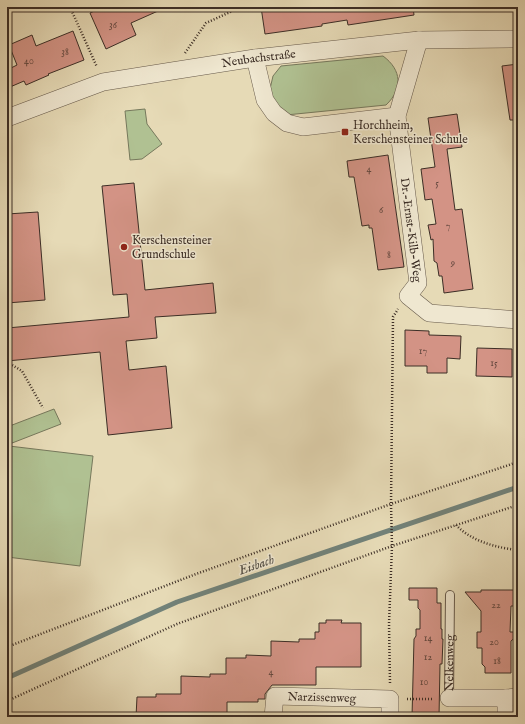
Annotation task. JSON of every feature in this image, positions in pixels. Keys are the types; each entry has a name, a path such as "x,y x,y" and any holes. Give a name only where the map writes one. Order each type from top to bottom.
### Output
{"street":[{"name":"Neubachstraße","path":"7,118 103,82 255,58 419,40 518,39"},
{"name":"Dr.-Ernst-Kilb-Weg","path":"419,40 397,116 418,284 408,296 429,313 518,320"},
{"path":"255,58 265,100 274,113 287,123 303,127 397,116"},
{"name":"Narzissenweg","path":"273,717 275,696 390,699"},
{"name":"Nelkenweg","path":"449,698 512,697 506,717"},
{"path":"390,699 390,717"}],"lane":[{"name":"Nelkenweg","path":"449,698 450,594"}],"path":[{"path":"70,7 103,82"},
{"path":"172,71 206,23 241,7"},
{"path":"408,296 393,317 392,546 389,624 390,699 449,698"},
{"path":"7,362 22,372 43,408"},
{"path":"7,647 196,574 391,504 518,462"},
{"path":"7,701 177,624 392,546 518,505"},
{"path":"456,525 464,534 483,542 518,550"}],"green space":[{"path":"383,56 394,67 398,80 398,86 395,93 386,105 286,115 274,104 270,89 273,76 281,66"},
{"path":"145,109 147,124 162,144 142,159 130,160 125,111"},
{"path":"54,409 61,424 7,445 7,427"},
{"path":"9,446 93,456 80,566 7,557 7,462"}],"building":[{"path":"103,7 167,7 131,23 136,35 106,49 90,13"},
{"path":"261,7 413,7 414,15 348,25 347,20 322,24 322,26 265,34"},
{"path":"73,31 84,60 48,74 49,75 26,85 24,81 10,87 7,79 7,70 17,65 9,45 32,35 36,46"},
{"path":"518,64 518,120 510,120 502,66"},
{"path":"457,114 462,147 447,149 455,210 462,209 473,289 444,293 442,276 439,276 437,263 434,261 433,239 431,240 428,225 436,224 432,199 425,200 421,169 435,167 428,118"},
{"path":"388,155 404,267 378,270 372,228 369,228 369,225 362,226 354,177 349,177 347,161"},
{"path":"134,183 145,290 213,283 216,313 155,317 157,338 126,341 129,370 166,366 172,428 108,435 100,352 7,361 7,328 129,317 127,294 113,295 102,186"},
{"path":"38,212 45,300 7,303 7,214"},
{"path":"405,330 429,331 429,335 461,336 460,359 447,358 447,373 427,373 427,366 405,366"},
{"path":"477,348 512,349 512,377 476,376"},
{"path":"409,588 437,588 437,603 441,603 441,629 443,639 442,664 440,664 439,717 412,717 414,639 416,636 416,629 420,629 420,610 418,608 418,600 409,600"},
{"path":"481,590 516,590 516,606 511,606 510,632 518,632 518,635 511,641 511,673 485,673 485,667 482,664 482,648 477,648 477,632 481,632 481,611 465,592 481,592"},
{"path":"326,620 342,620 341,623 361,623 361,667 316,667 316,685 272,685 265,694 265,699 258,699 258,702 227,702 227,717 136,717 137,697 156,697 156,694 181,694 181,676 210,677 210,674 226,674 226,658 246,658 246,655 271,656 271,641 299,642 299,639 315,639 315,632 319,632 319,623 326,623"}],"waterway":[{"name":"Eisbach","path":"7,678 177,602 518,487"}],"place":[{"name":"Horchheim, Kerschensteiner Schule","path":"345,132"},
{"name":"Kerschensteiner Grundschule","path":"124,247"}]}
